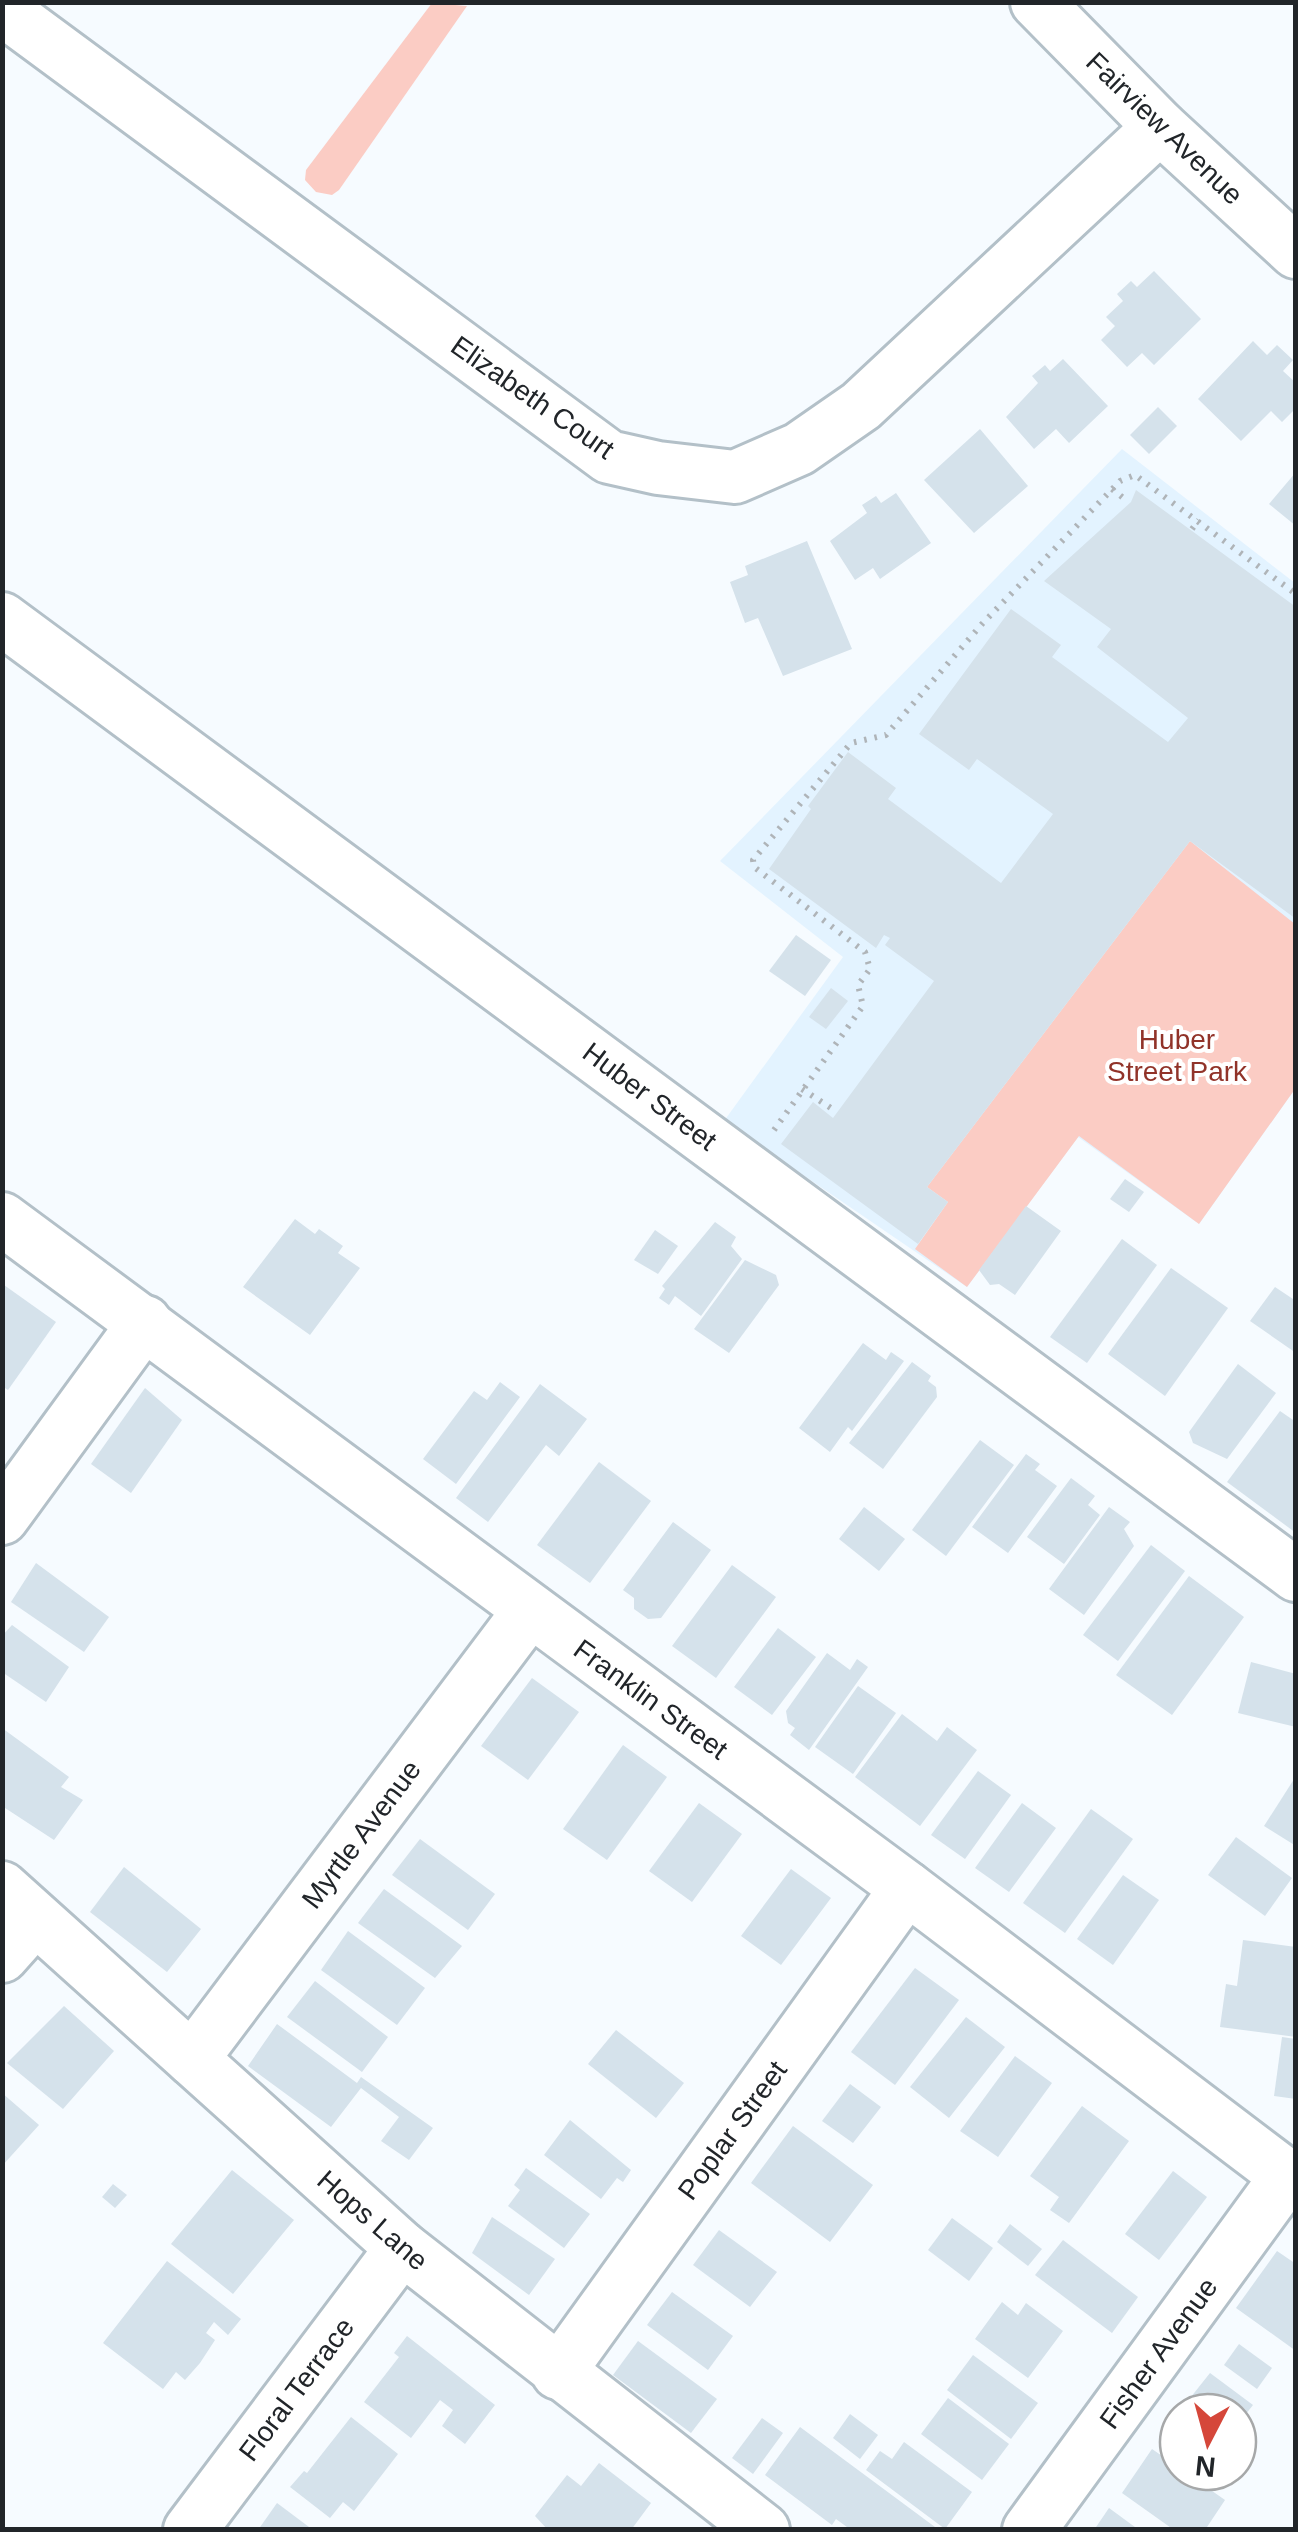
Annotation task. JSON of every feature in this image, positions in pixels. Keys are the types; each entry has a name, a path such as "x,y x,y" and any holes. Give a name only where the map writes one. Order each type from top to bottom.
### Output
{"street":[{"name":"Fairview Avenue","path":"1037,2 1160,127 1296,252"},
{"name":"Elizabeth Court","path":"2,9 609,457 658,468 736,477 799,449 860,406 1160,127"},
{"name":"Huber Street","path":"2,619 1296,1575"},
{"name":"Franklin Street","path":"2,1219 906,1888 1291,2179"},
{"path":"2,1518 144,1322"},
{"name":"Myrtle Avenue","path":"192,2059 530,1610"},
{"name":"Poplar Street","path":"558,2373 906,1888"},
{"name":"Hops Lane","path":"13,1921 192,2059 402,2248 763,2530"},
{"name":"Fisher Avenue","path":"1028,2530 1291,2179"},
{"name":"Floral Terrace","path":"190,2530 402,2248"}],"path":[{"path":"767,1140 863,1006 858,985 870,969 865,952 754,867 754,860 851,743 886,736 982,624 1112,489 1135,475 1296,594"},
{"path":"1112,489 1126,500"},
{"path":"1192,529 1199,520"},
{"path":"865,952 871,944"},
{"path":"802,1089 837,1112"}],"shaded area":[{"path":"1122,449 1295,583 1295,1089 1199,1224 1078,1137 967,1287 724,1121 843,957 720,861"}],"green space":[{"path":"432,3 467,6 339,190 332,195 316,192 305,180 306,170"},
{"name":"Huber Street Park","path":"1190,841 1295,924 1295,1089 1199,1224 1079,1136 967,1287 915,1249 948,1202 927,1187"}],"building":[{"path":"1154,271 1201,319 1154,365 1142,353 1127,367 1101,340 1115,326 1106,317 1123,301 1117,294 1131,281 1137,287"},
{"path":"1253,341 1267,355 1277,345 1293,360 1283,371 1296,383 1296,408 1282,422 1271,411 1241,441 1198,399"},
{"path":"1063,359 1108,406 1069,443 1056,429 1034,449 1006,417 1038,383 1032,376 1045,365 1050,371"},
{"path":"1158,407 1177,426 1149,454 1130,435"},
{"path":"980,429 1028,486 974,533 924,480"},
{"path":"1296,472 1296,526 1269,504"},
{"path":"1136,490 1296,607 1296,919 1190,841 927,1187 948,1202 918,1244 781,1144 813,1102 833,1118 934,981 885,945 890,938 884,935 876,948 769,869 848,752 896,788 888,799 1001,883 1053,814 977,759 969,770 919,734 1011,609 1061,645 1052,657 1168,742 1188,718 1097,647 1111,629 1044,581 1131,502"},
{"path":"896,493 931,543 880,579 873,568 855,580 830,541 867,513 862,505 876,496 881,503"},
{"path":"807,541 852,649 783,676 758,618 745,623 730,582 748,575 745,566"},
{"path":"796,935 831,960 805,996 769,971"},
{"path":"831,988 848,1001 826,1029 809,1017"},
{"path":"1125,1179 1144,1192 1129,1212 1110,1199"},
{"path":"1026,1206 1061,1231 1015,1295 999,1284 990,1285 979,1270"},
{"path":"295,1219 315,1234 319,1229 343,1246 338,1253 360,1268 310,1335 243,1287"},
{"path":"715,1222 736,1237 731,1246 742,1259 701,1316 675,1296 669,1305 659,1298 665,1289 662,1286"},
{"path":"655,1230 678,1246 658,1274 634,1260"},
{"path":"1122,1239 1157,1265 1087,1363 1050,1337"},
{"path":"745,1260 776,1275 779,1285 729,1353 694,1329"},
{"path":"1171,1268 1228,1308 1165,1396 1108,1354"},
{"path":"4,1285 56,1322 8,1390 2,1386"},
{"path":"1275,1287 1296,1301 1296,1353 1250,1321"},
{"path":"863,1343 886,1360 891,1352 904,1361 852,1431 848,1427 830,1452 799,1428"},
{"path":"912,1362 931,1376 928,1381 936,1387 937,1397 883,1469 849,1443"},
{"path":"1238,1364 1276,1393 1227,1459 1193,1443 1189,1432"},
{"path":"500,1382 520,1397 456,1484 423,1459 474,1391 487,1400"},
{"path":"540,1384 587,1419 559,1456 546,1445 488,1522 456,1498"},
{"path":"145,1388 182,1420 131,1493 91,1464"},
{"path":"1280,1411 1296,1422 1296,1533 1227,1482"},
{"path":"980,1440 1014,1465 946,1556 912,1530"},
{"path":"1026,1454 1040,1464 1035,1470 1057,1486 1008,1553 972,1527"},
{"path":"599,1462 651,1501 590,1583 537,1545"},
{"path":"1071,1478 1095,1496 1088,1505 1100,1515 1064,1564 1027,1537"},
{"path":"864,1507 905,1539 879,1571 839,1539"},
{"path":"1109,1507 1130,1522 1124,1529 1134,1546 1084,1615 1049,1589"},
{"path":"673,1522 711,1550 661,1618 648,1619 634,1609 634,1598 623,1590"},
{"path":"1151,1545 1185,1571 1118,1661 1083,1635"},
{"path":"36,1563 109,1617 84,1652 11,1602"},
{"path":"732,1565 776,1597 716,1678 672,1646"},
{"path":"1189,1576 1244,1617 1172,1715 1116,1675"},
{"path":"12,1625 69,1667 46,1702 2,1672 2,1636"},
{"path":"778,1628 816,1657 772,1715 734,1687"},
{"path":"827,1653 850,1670 857,1659 868,1667 809,1750 790,1735 795,1728 788,1723 786,1711"},
{"path":"1251,1662 1296,1674 1296,1727 1238,1713"},
{"path":"532,1678 579,1712 528,1780 481,1746"},
{"path":"858,1686 896,1713 853,1774 815,1747"},
{"path":"902,1714 937,1741 947,1727 977,1750 920,1826 855,1777"},
{"path":"2,1728 69,1777 61,1787 83,1800 54,1840 2,1806"},
{"path":"623,1745 667,1777 607,1860 563,1829"},
{"path":"978,1771 1011,1795 965,1859 931,1835"},
{"path":"1296,1776 1296,1846 1264,1826"},
{"path":"699,1803 742,1834 692,1902 649,1871"},
{"path":"1022,1803 1056,1828 1009,1892 975,1868"},
{"path":"1091,1809 1133,1839 1065,1933 1023,1903"},
{"path":"1236,1837 1292,1878 1265,1916 1208,1875"},
{"path":"420,1839 495,1894 468,1930 392,1875"},
{"path":"124,1867 201,1929 167,1972 90,1912"},
{"path":"791,1869 831,1898 781,1965 741,1936"},
{"path":"1123,1875 1159,1900 1113,1965 1077,1939"},
{"path":"384,1889 462,1946 435,1978 358,1923"},
{"path":"348,1931 425,1988 397,2025 321,1970"},
{"path":"1243,1940 1296,1947 1296,2037 1220,2027 1226,1984 1237,1986"},
{"path":"915,1968 959,2000 895,2085 851,2052"},
{"path":"315,1981 388,2037 362,2072 287,2017"},
{"path":"64,2006 114,2051 63,2109 7,2063"},
{"path":"966,2017 1005,2047 949,2118 910,2087"},
{"path":"277,2024 357,2083 361,2077 433,2128 409,2160 381,2141 399,2117 361,2088 331,2127 248,2066"},
{"path":"616,2030 684,2083 656,2118 588,2064"},
{"path":"1282,2037 1296,2039 1296,2099 1274,2096"},
{"path":"1015,2056 1052,2083 998,2157 960,2131"},
{"path":"850,2084 881,2107 853,2143 822,2121"},
{"path":"2,2093 39,2125 2,2166"},
{"path":"1082,2106 1129,2141 1069,2223 1050,2210 1059,2197 1030,2176"},
{"path":"570,2120 631,2170 623,2182 617,2178 601,2199 544,2155"},
{"path":"793,2126 873,2185 830,2242 751,2183"},
{"path":"526,2168 590,2214 564,2248 508,2206 520,2190 514,2185"},
{"path":"232,2170 294,2220 233,2294 171,2244"},
{"path":"1173,2171 1207,2197 1159,2260 1125,2234"},
{"path":"113,2184 127,2195 115,2208 102,2197"},
{"path":"492,2217 555,2259 529,2295 472,2253"},
{"path":"952,2218 993,2248 969,2281 928,2250"},
{"path":"1010,2224 1042,2249 1028,2266 997,2242"},
{"path":"719,2230 777,2272 750,2307 693,2265"},
{"path":"1063,2240 1138,2297 1112,2333 1035,2275"},
{"path":"1277,2251 1296,2264 1296,2351 1236,2308"},
{"path":"167,2261 241,2319 228,2335 214,2322 206,2333 215,2340 200,2363 185,2380 176,2372 163,2389 103,2343"},
{"path":"672,2292 733,2336 708,2370 647,2325"},
{"path":"1002,2302 1018,2315 1026,2303 1063,2331 1028,2378 975,2339"},
{"path":"407,2336 495,2405 465,2444 442,2426 453,2410 440,2400 411,2438 364,2402 399,2357 394,2353"},
{"path":"638,2341 717,2399 691,2433 613,2375"},
{"path":"1239,2344 1272,2368 1257,2389 1224,2365"},
{"path":"973,2355 1038,2403 1011,2439 947,2390"},
{"path":"1210,2373 1236,2392 1195,2392"},
{"path":"948,2398 1009,2444 982,2480 921,2434"},
{"path":"850,2414 878,2435 860,2459 833,2438"},
{"path":"351,2417 398,2454 354,2511 343,2502 330,2518 290,2487 304,2471 307,2473"},
{"path":"762,2418 783,2433 753,2474 732,2458"},
{"path":"800,2427 935,2527 851,2530 836,2519 832,2525 765,2475"},
{"path":"904,2442 972,2492 945,2529 866,2470 880,2451 892,2459"},
{"path":"1152,2449 1158,2453 1158,2492 1214,2492 1225,2500 1205,2530 1174,2530 1122,2493"},
{"path":"599,2463 651,2503 631,2530 548,2530 535,2516 567,2475 581,2486"},
{"path":"277,2503 313,2530 258,2530"},
{"path":"1109,2508 1139,2530 1094,2530"}]}
